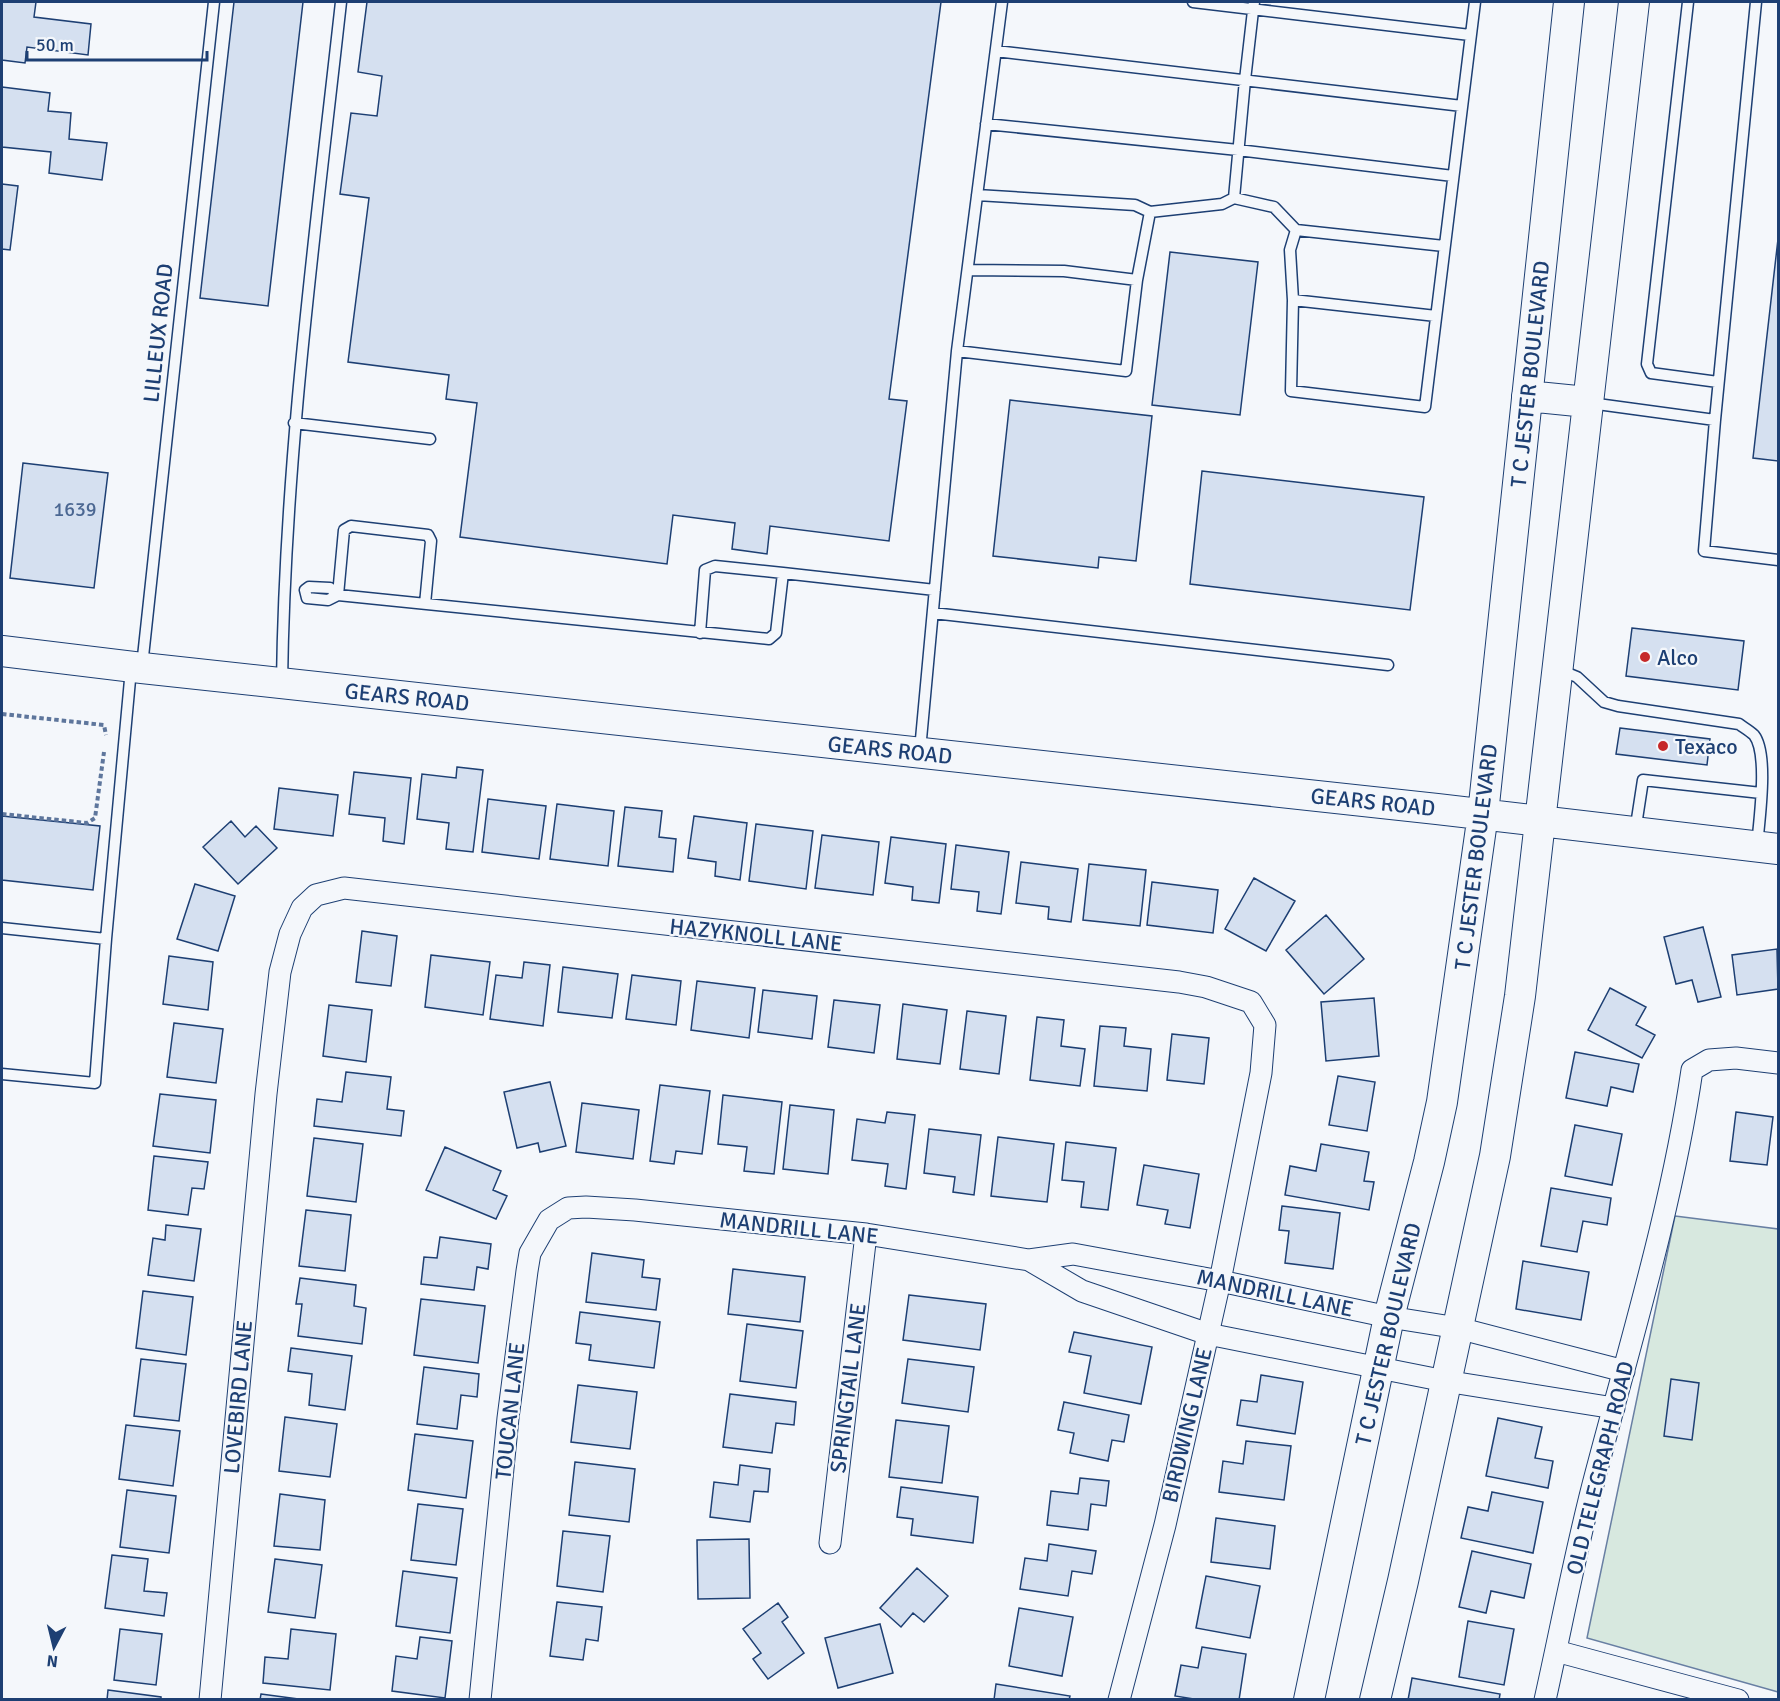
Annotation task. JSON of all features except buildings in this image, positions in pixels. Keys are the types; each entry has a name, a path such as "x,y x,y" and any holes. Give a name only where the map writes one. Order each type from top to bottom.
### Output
{"main road":[{"name":"T C JESTER BOULEVARD","path":"1309,1700 1389,1317 1442,1102 1483,814 1569,2"},
{"path":"1375,1700 1495,1156 1520,996 1634,2"},
{"path":"1527,396 1587,402"},
{"name":"GEARS ROAD","path":"2,651 1768,847"}],"street":[{"name":"HAZYKNOLL LANE","path":"266,1094 280,972 290,934 302,908 316,895 344,888 1206,987 1251,1002 1266,1025 1261,1073 1246,1149"},
{"name":"OLD TELEGRAPH ROAD","path":"1545,1700 1595,1477 1660,1237 1692,1071 1709,1060 1718,1059 1736,1058 1779,1063"},
{"name":"LOVEBIRD LANE","path":"210,1700 266,1094"},
{"name":"BIRDWING LANE","path":"1119,1700 1165,1525 1220,1281 1246,1149"},
{"name":"TOUCAN LANE","path":"480,1700 508,1418 530,1253 549,1220 568,1208 639,1211"},
{"name":"MANDRILL LANE","path":"639,1211 866,1234 1029,1260 1073,1254 1220,1281 1389,1317 1458,1328 1624,1371"},
{"name":"SPRINGTAIL LANE","path":"830,1543 866,1234"},
{"name":"MANDRILL LANE","path":"1029,1260 1082,1291 1208,1334 1445,1381 1614,1408"},
{"path":"1556,1651 1738,1700"}],"lane":[{"name":"LILLEUX ROAD","path":"2,1074 94,1083 106,939 214,2"},
{"path":"282,683 283,588 294,423 341,2"},
{"path":"920,754 957,351 1002,2"},
{"path":"1193,2 1254,5 1470,35"},
{"path":"1296,230 1290,250 1293,300 1291,392 1425,408 1474,2"},
{"path":"1689,2 1647,364 1651,373 1718,382"},
{"path":"1755,2 1714,420 1704,551 1779,560"},
{"path":"1234,198 1254,5"},
{"path":"996,51 1462,106"},
{"path":"986,124 1238,150 1453,176"},
{"path":"977,195 1135,205 1150,212 1222,204 1234,198 1274,207 1296,230 1444,246"},
{"path":"957,351 1126,371 1137,280 1150,212"},
{"path":"968,270 1064,271 1137,280"},
{"path":"1293,300 1436,316"},
{"path":"1587,402 1714,420"},
{"path":"294,423 430,439"},
{"path":"338,595 344,530 351,526 428,535 431,541 425,604"},
{"path":"700,633 705,570 715,566 935,590"},
{"path":"283,588 304,591 309,587 330,588 338,595 769,639 776,633 783,573"},
{"path":"933,613 1388,665"},
{"path":"1557,669 1577,677 1604,702 1739,724 1754,735 1759,745 1762,771 1761,793 1768,847"},
{"path":"1635,832 1643,780 1761,793"},
{"path":"2,928 106,939"}],"path":[{"path":"2,714 104,726 106,734 95,818 92,821 87,823 2,814"}],"shaded area":[{"path":"1675,1216 1778,1229 1778,1692 1587,1638"}],"place":[{"name":"Alco","path":"1645,657"},
{"name":"Texaco","path":"1663,746"}]}
